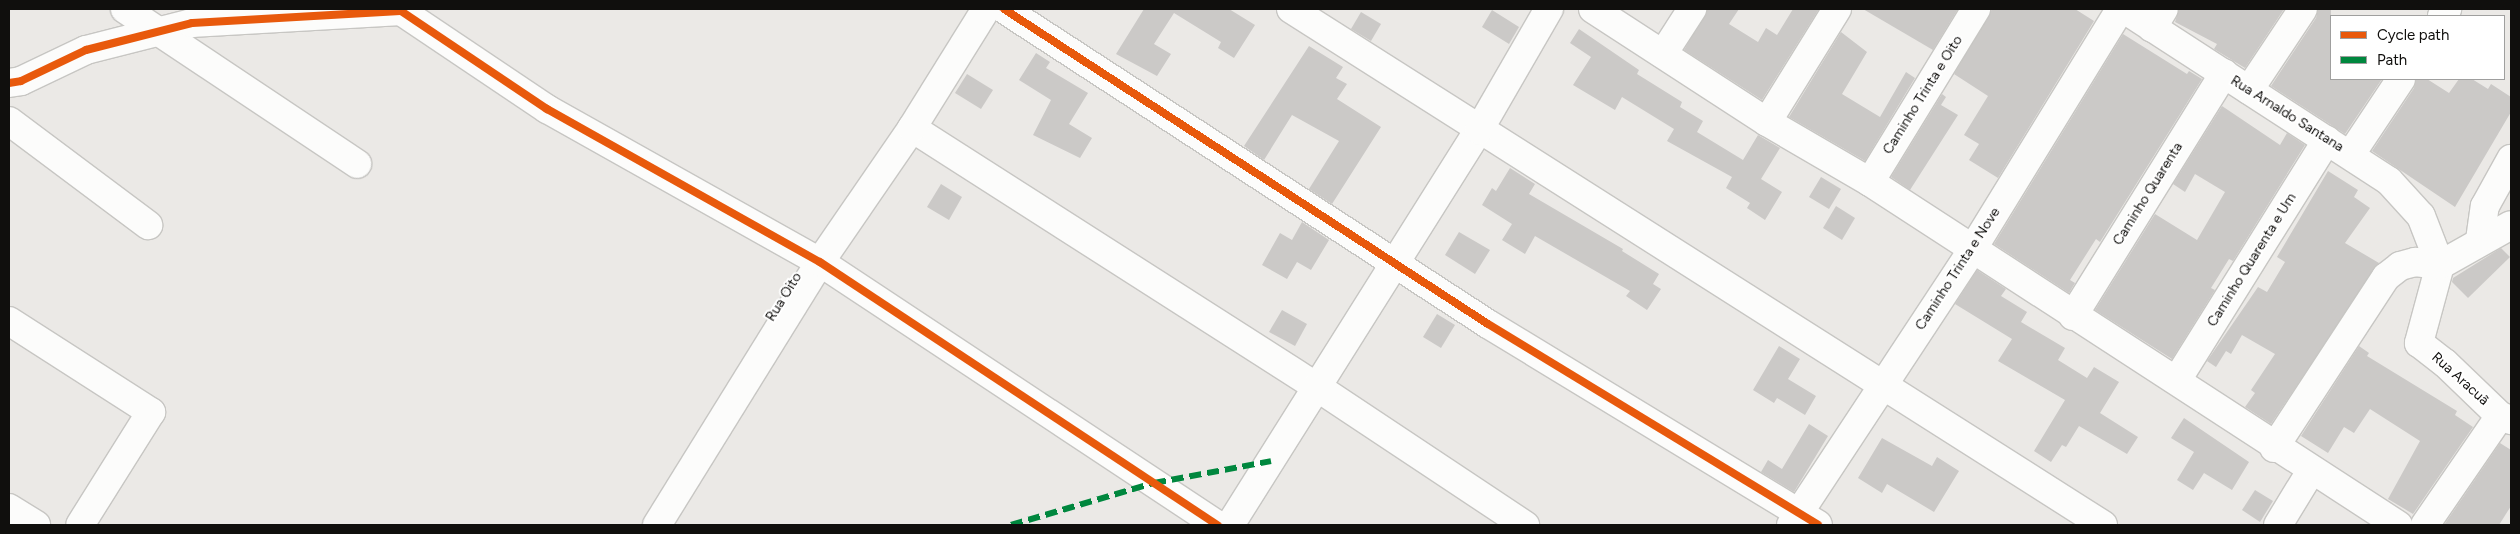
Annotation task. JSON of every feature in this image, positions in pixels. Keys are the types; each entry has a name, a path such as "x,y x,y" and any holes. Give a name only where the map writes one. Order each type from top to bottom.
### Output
{"street":[{"path":"125,9 357,164"},
{"name":"Rua Oito","path":"657,525 820,262 912,128 986,9"},
{"path":"1004,9 1488,324 1802,521"},
{"path":"1291,9 1880,386 2103,525"},
{"path":"1230,525 1393,262 1479,130 1549,9"},
{"path":"1593,9 1767,122 1870,182 2073,316 2177,380 2274,448 2398,525"},
{"path":"1663,54 1692,9"},
{"path":"1767,122 1837,9"},
{"name":"Caminho Trinta e Oito","path":"1870,182 1976,9"},
{"name":"Caminho Trinta e Nove","path":"1802,521 1880,386 1972,250 2120,9"},
{"name":"Rua Arnaldo Santana","path":"2124,9 2158,19 2224,73 2351,154 2389,181 2421,216 2440,265"},
{"path":"2249,90 2303,9"},
{"path":"9,83 21,82 86,50 192,23 400,10 546,109 820,262 1218,525"},
{"name":"Caminho Quarenta","path":"2073,316 2224,73"},
{"path":"2351,154 2399,80"},
{"path":"9,121 148,225"},
{"path":"912,128 1317,387 1524,525"},
{"name":"Caminho Quarenta e Um","path":"2177,380 2327,140"},
{"path":"2480,240 2485,206 2511,159"},
{"path":"2274,448 2386,277 2400,266 2415,262 2440,265 2480,240 2511,225"},
{"name":"Rua Aracuã","path":"2440,265 2419,344 2445,363 2506,418"},
{"path":"9,321 150,412 80,525"},
{"path":"2425,525 2506,418"},
{"path":"2278,525 2311,471"},
{"path":"9,508 36,525"}],"building":[{"path":"1144,9 1229,9 1255,25 1234,58 1218,48 1221,42 1174,13 1154,44 1171,54 1157,76 1116,54"},
{"path":"1707,9 1739,9 1729,24 1758,42 1766,28 1777,35 1793,9 1819,9 1762,100 1684,50"},
{"path":"1863,9 1958,9 1933,50"},
{"path":"1992,9 2075,9 2094,21 1998,178 1969,160 1979,144 1964,135 1988,96 1954,74"},
{"path":"2179,9 2284,9 2245,68 2214,49 2217,44 2175,22"},
{"path":"2318,9 2331,9 2330,80 2381,80 2345,134 2271,86 2316,18"},
{"path":"1492,10 1519,27 1509,44 1482,27"},
{"path":"1361,12 1381,24 1371,41 1351,29"},
{"path":"1579,29 1639,70 1637,74 1682,102 1680,107 1703,121 1697,132 1743,160 1758,135 1780,148 1761,179 1782,192 1765,220 1747,208 1750,203 1726,188 1732,177 1667,141 1674,129 1622,97 1615,110 1573,85 1591,57 1570,43"},
{"path":"1841,32 1867,52 1842,94 1880,117 1906,72 1915,78 1865,161 1789,117"},
{"path":"2123,34 2187,74 2189,71 2202,79 2100,242 2096,239 2070,280 2075,283 2069,293 1994,244"},
{"path":"1309,46 1343,67 1336,78 1347,84 1337,99 1381,127 1332,204 1309,189 1339,141 1292,115 1264,160 1244,146"},
{"path":"1036,53 1050,62 1046,68 1088,93 1069,124 1092,138 1080,158 1033,135 1051,100 1019,80"},
{"path":"967,74 993,90 981,109 955,93"},
{"path":"2416,80 2429,80 2449,93 2458,80 2474,80 2488,89 2491,84 2511,97 2511,112 2455,207 2372,151 2414,88"},
{"path":"1942,94 1946,97 1941,105 1958,115 1910,190 1891,177"},
{"path":"2222,106 2280,145 2287,133 2305,145 2233,261 2229,259 2211,288 2215,290 2172,359 2095,310 2155,214 2197,240 2225,192 2195,174 2185,192 2173,184"},
{"path":"1510,168 1535,184 1529,194 1623,249 1622,251 1659,274 1653,284 1661,289 1647,310 1626,296 1630,291 1535,236 1525,254 1502,240 1512,224 1482,205 1492,188 1496,191"},
{"path":"2328,171 2358,190 2354,197 2370,208 2345,243 2379,263 2271,424 2245,407 2255,393 2251,390 2275,354 2242,335 2231,354 2226,351 2216,367 2207,361 2258,287 2267,292 2285,262 2277,257"},
{"path":"1821,177 1841,189 1829,209 1809,197"},
{"path":"941,184 962,197 949,220 927,207"},
{"path":"1836,206 1855,218 1842,240 1823,228"},
{"path":"1302,222 1329,240 1311,270 1297,262 1287,279 1262,265 1280,233 1292,240"},
{"path":"1459,232 1490,250 1475,274 1445,255"},
{"path":"2501,248 2510,257 2468,298 2452,282 2453,278"},
{"path":"1977,270 2006,289 2001,296 2027,312 2021,322 2065,348 2058,360 2087,378 2094,367 2119,382 2100,413 2138,437 2127,454 2079,426 2066,447 2062,445 2051,462 2034,451 2065,400 1998,361 2012,339 1955,304"},
{"path":"1282,310 1307,324 1295,346 1269,332"},
{"path":"1437,314 1455,325 1441,348 1423,337"},
{"path":"1779,346 1800,359 1788,379 1816,396 1805,415 1777,398 1774,403 1753,390"},
{"path":"2359,346 2369,353 2367,356 2457,411 2455,415 2473,427 2413,514 2388,499 2420,441 2370,409 2354,433 2344,427 2328,453 2301,436"},
{"path":"2184,418 2249,462 2232,490 2204,473 2193,490 2177,480 2194,452 2171,438"},
{"path":"1809,424 1828,436 1794,492 1761,472 1768,460 1782,469"},
{"path":"1882,438 1932,466 1937,457 1959,471 1934,512 1887,484 1882,493 1858,478"},
{"path":"2500,443 2511,450 2511,506 2499,525 2444,525"},
{"path":"2255,490 2273,501 2260,522 2242,510"}],"marked path":[{"path":"1011,525 1154,483 1271,461"}],"cycle path":[{"path":"1004,9 1488,324 1818,525"},
{"path":"9,83 21,81 86,50 192,23 401,11 547,109 820,262 1218,525"}]}
